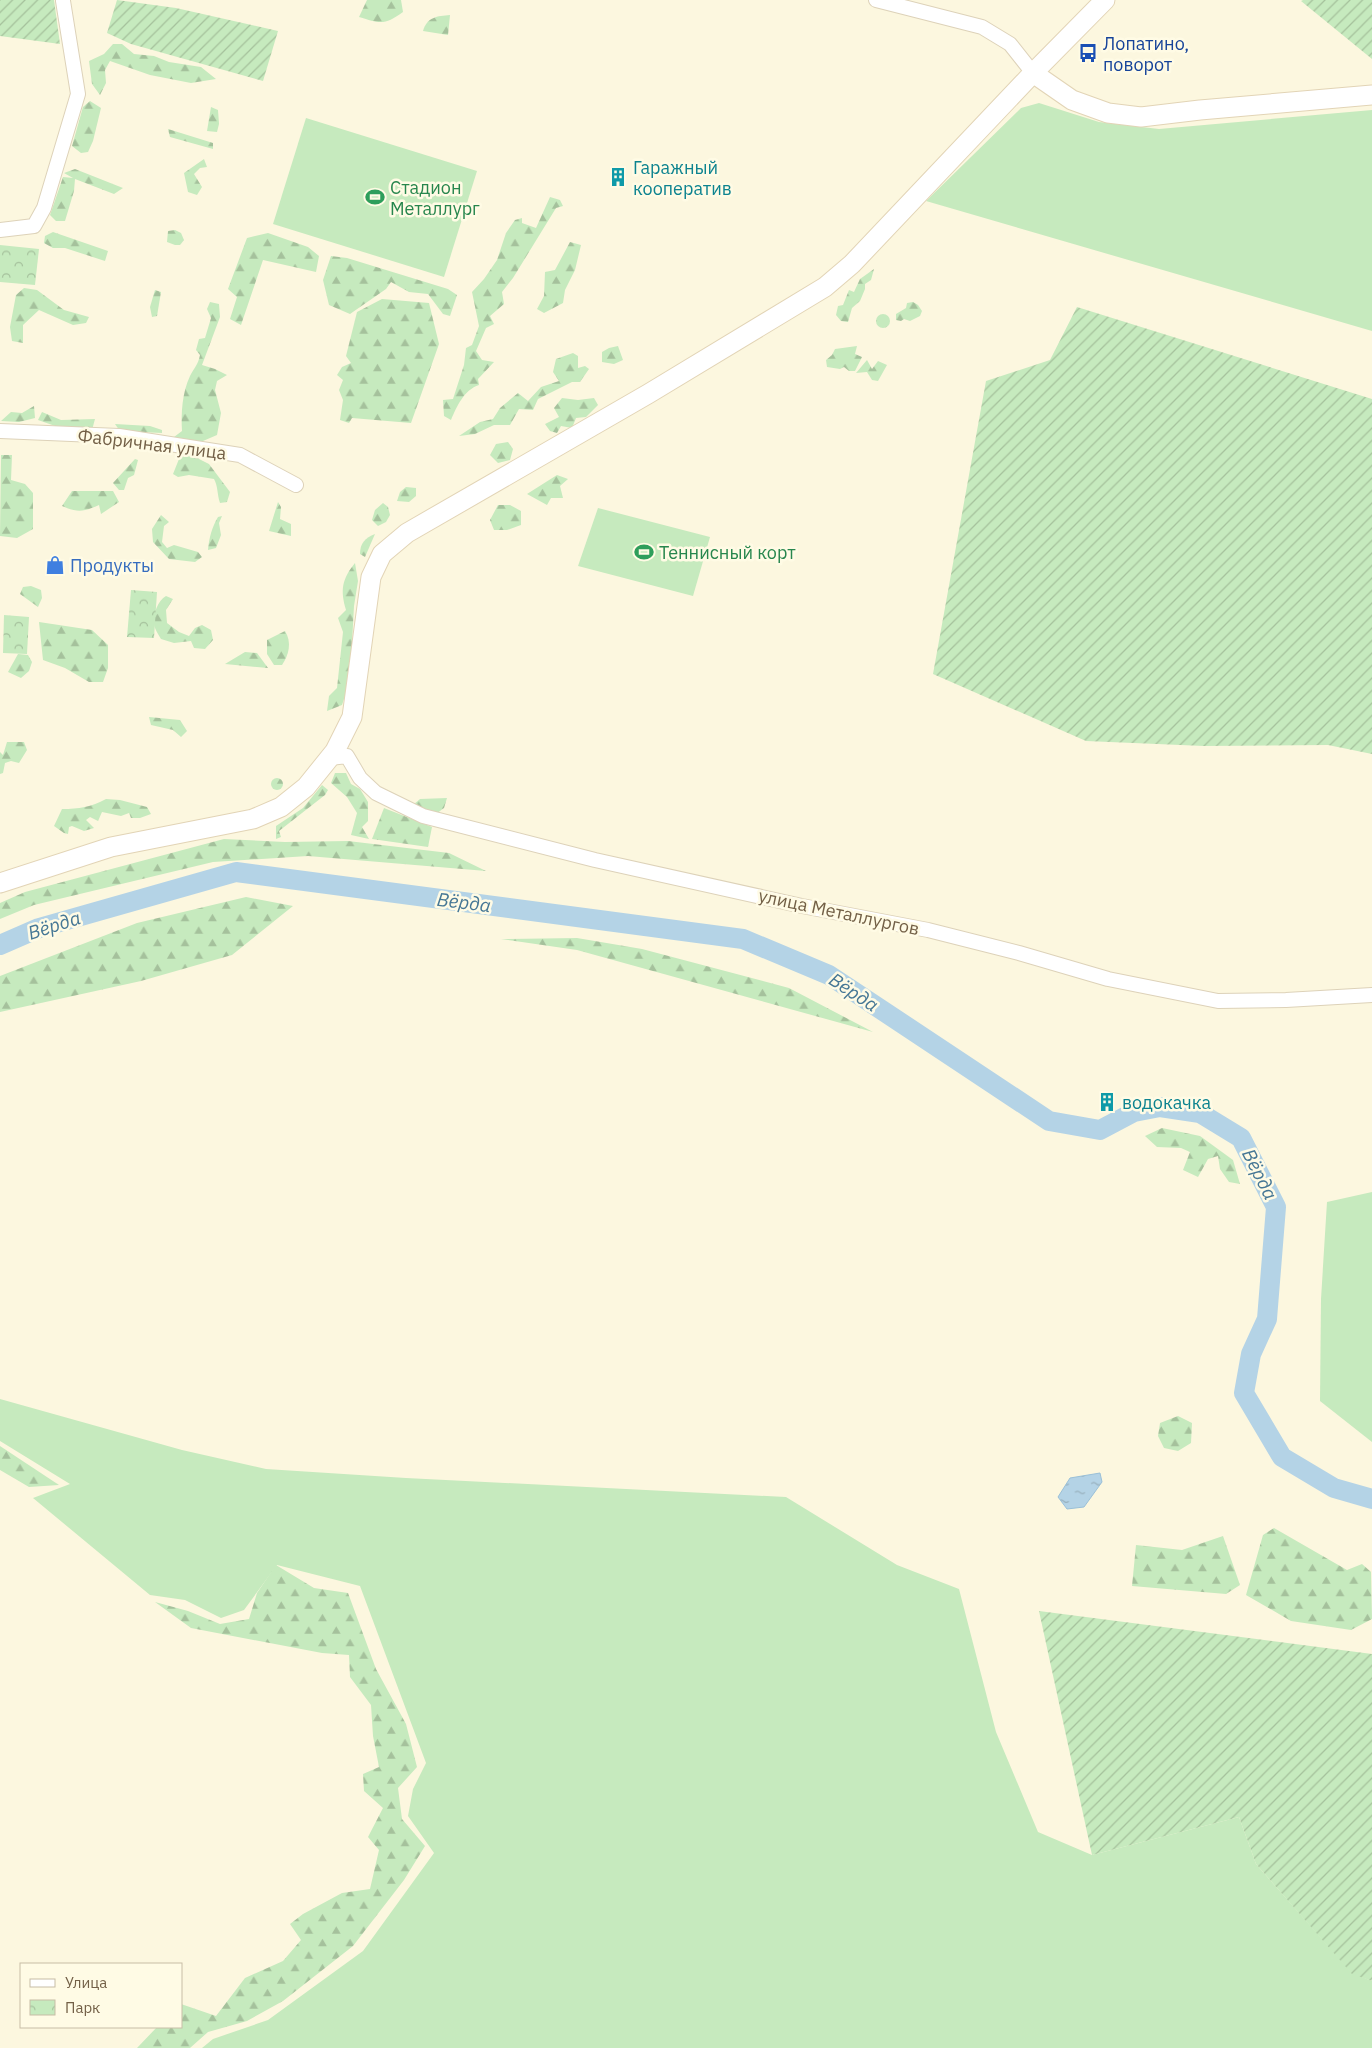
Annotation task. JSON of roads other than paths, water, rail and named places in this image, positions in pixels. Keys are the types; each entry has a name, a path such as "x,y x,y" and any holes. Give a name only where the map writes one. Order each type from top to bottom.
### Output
{"street":[{"path":"876,0 982,27 1010,44 1032,73 1072,100 1108,113 1141,117 1372,95"},
{"path":"0,883 111,848 254,819 281,807 306,787 330,758 352,717 371,577 382,554 407,534 648,394 825,287 852,264 1032,73 1105,0"},
{"path":"0,230 34,226 41,214 78,94 63,1"},
{"name":"Фабричная улица","path":"0,431 119,436 240,455 296,485"},
{"name":"улица Металлургов","path":"330,758 347,756 360,778 376,793 423,816 595,860 802,906 928,930 1019,953 1108,979 1218,1001 1286,1000 1372,995"}],"water":[{"path":"1100,1473 1102,1482 1084,1507 1067,1509 1058,1497 1070,1478"}],"waterway":[{"name":"Вёрда","path":"0,945 39,928 236,872 743,939 829,975 1049,1121 1100,1130 1134,1112 1160,1107 1200,1113 1241,1138 1276,1207 1267,1319 1251,1354 1244,1393 1282,1457 1334,1488 1372,1499"}],"place":[{"name":"Лопатино, поворот","path":"1088,53"},
{"name":"Гаражный кооператив","path":"618,177"},
{"name":"Стадион Металлург","path":"375,197"},
{"name":"Теннисный корт","path":"644,552"},
{"name":"Продукты","path":"55,565"},
{"name":"водокачка","path":"1107,1102"}]}
